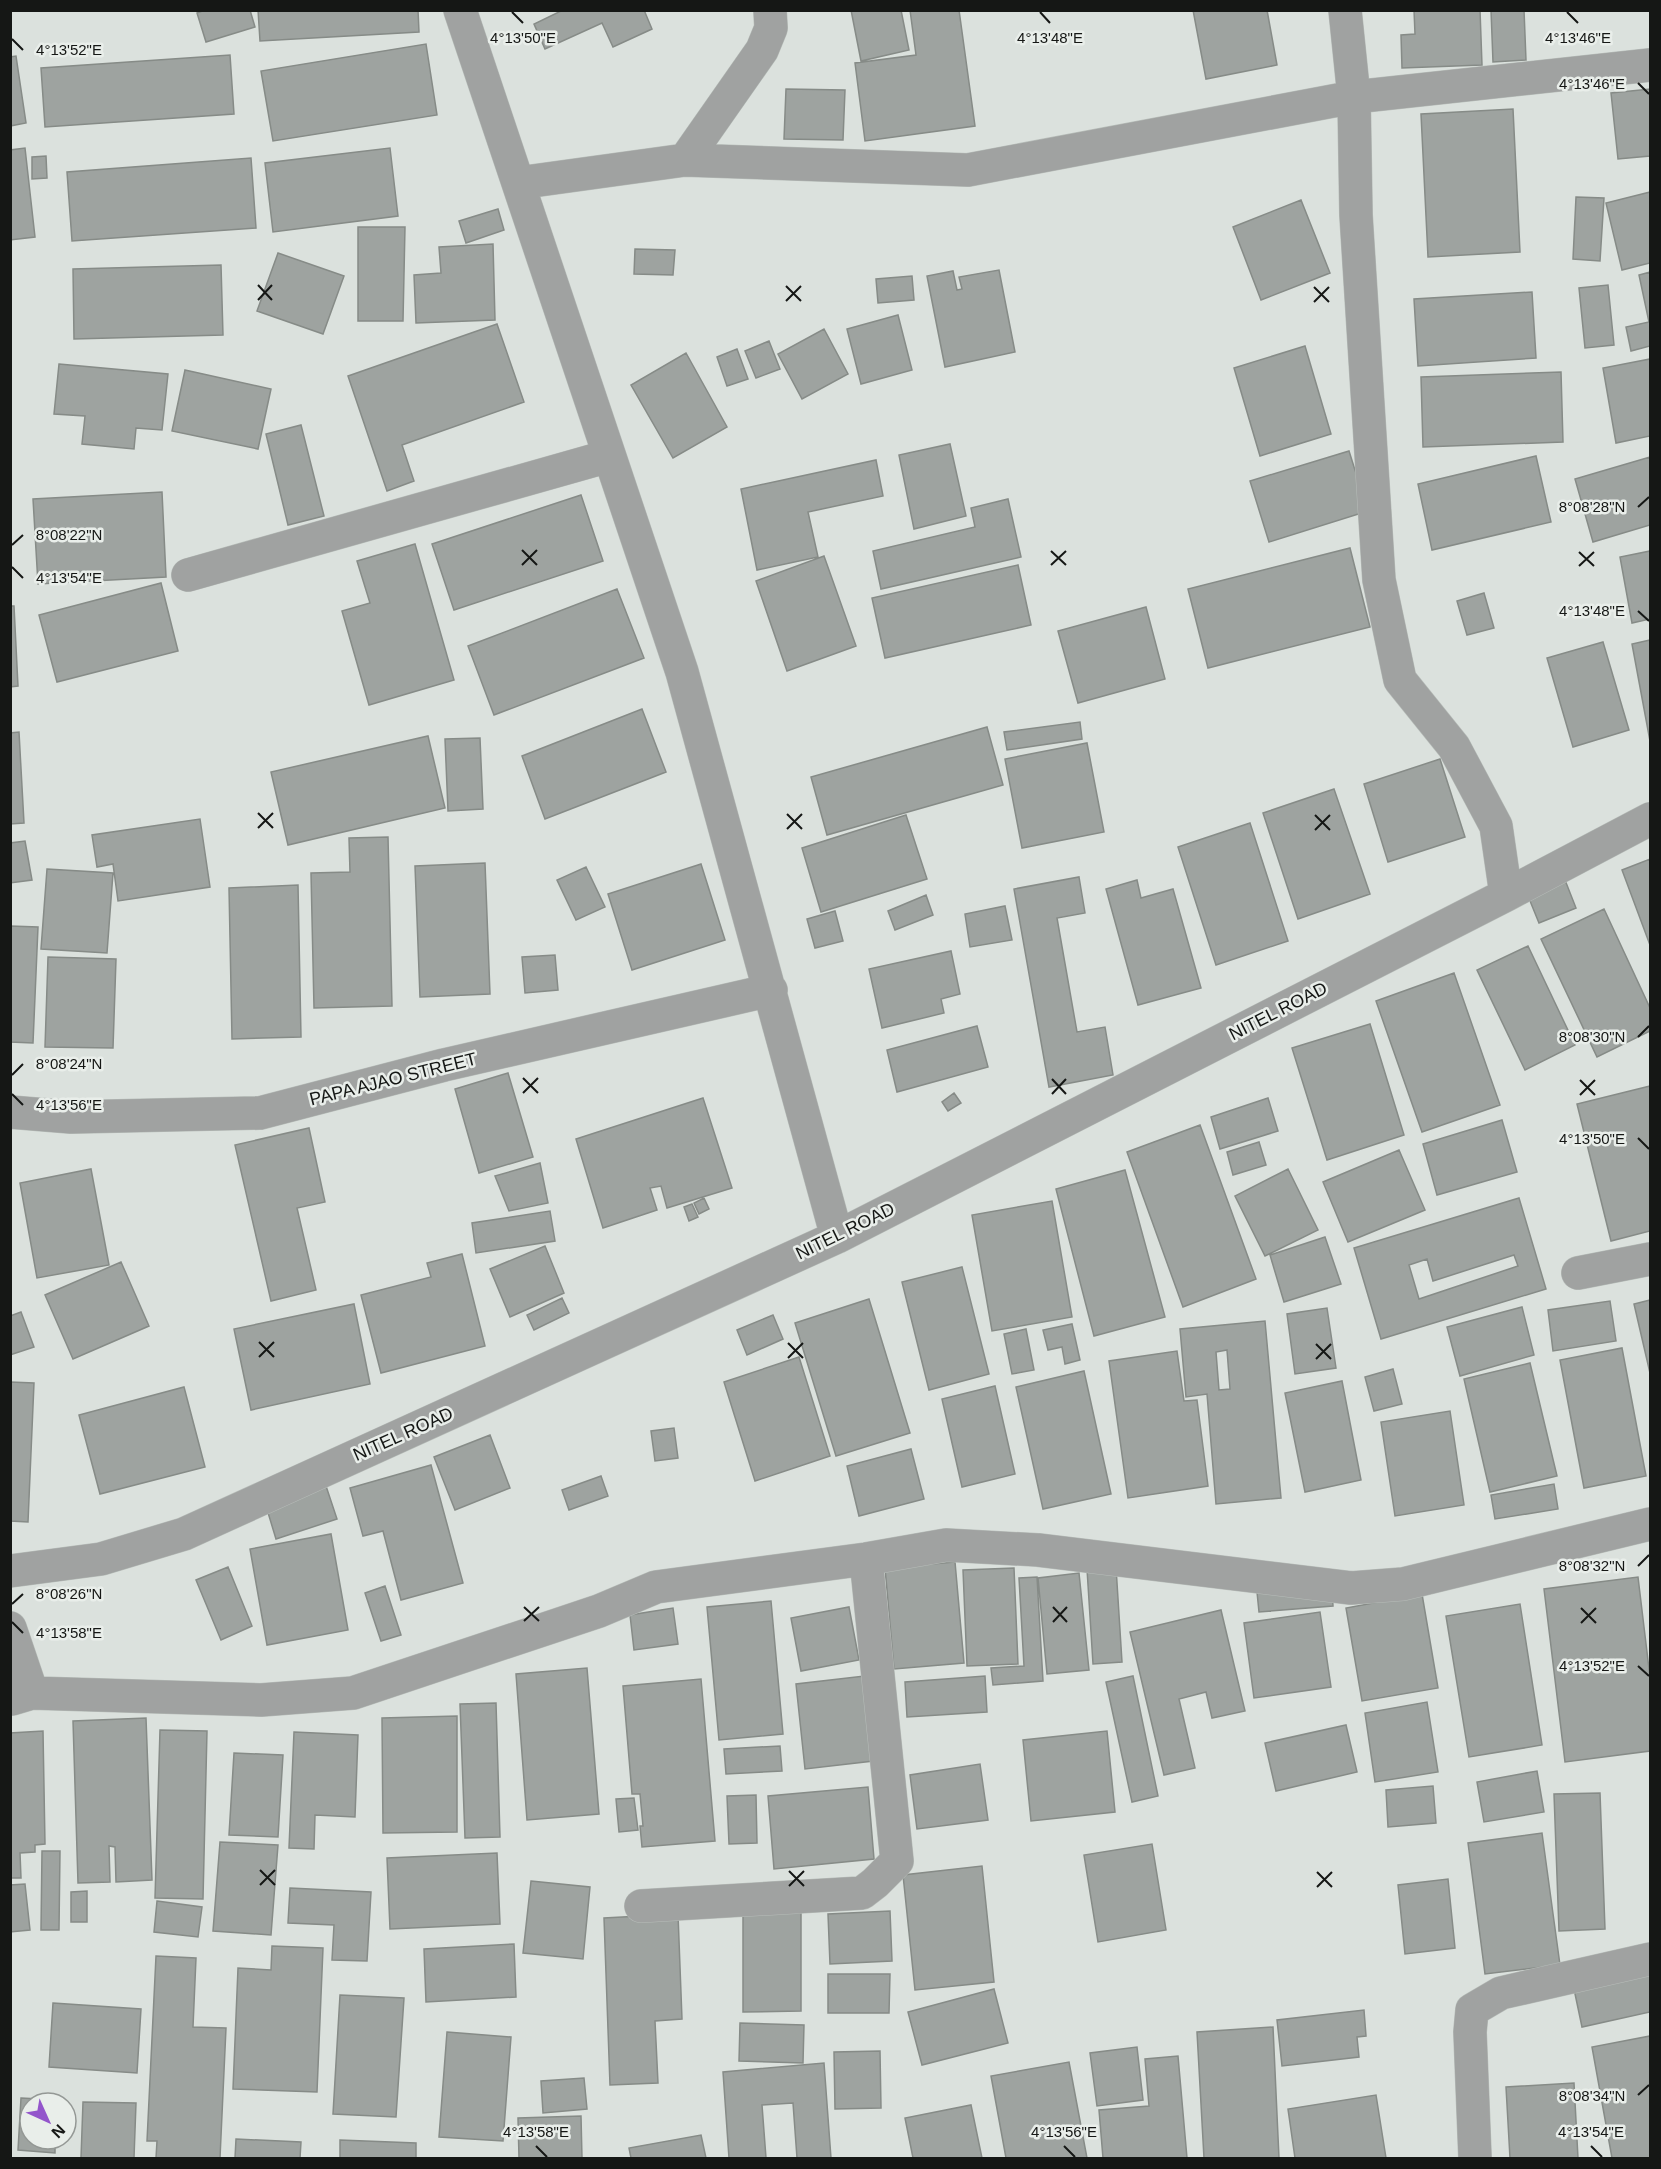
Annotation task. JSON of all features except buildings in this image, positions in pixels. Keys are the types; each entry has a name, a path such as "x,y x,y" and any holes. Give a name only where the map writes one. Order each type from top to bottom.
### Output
{"street":[{"path":"459,10 682,672 837,1237"},
{"path":"685,160 762,50 771,28 770,10"},
{"path":"1346,10 1354,97 1356,215 1379,580 1400,680 1454,747 1496,826 1506,895"},
{"path":"518,183 685,160 969,170 1354,97 1650,66"},
{"path":"188,575 609,456"},
{"name":"NITEL ROAD","path":"10,1571 101,1559 184,1534 837,1237 1650,819"},
{"name":"PAPA AJAO STREET","path":"10,1112 71,1117 260,1113 444,1065 771,990"},
{"path":"1578,1273 1650,1259"},
{"path":"10,1628 21,1696 261,1700 353,1693 599,1611 656,1587 866,1559 946,1545 1026,1549 1351,1588 1403,1584 1650,1524"},
{"path":"642,1906 862,1893 897,1861 866,1559"},
{"path":"1474,2158 1470,2032 1472,2010 1501,1993 1650,1959"}]}
